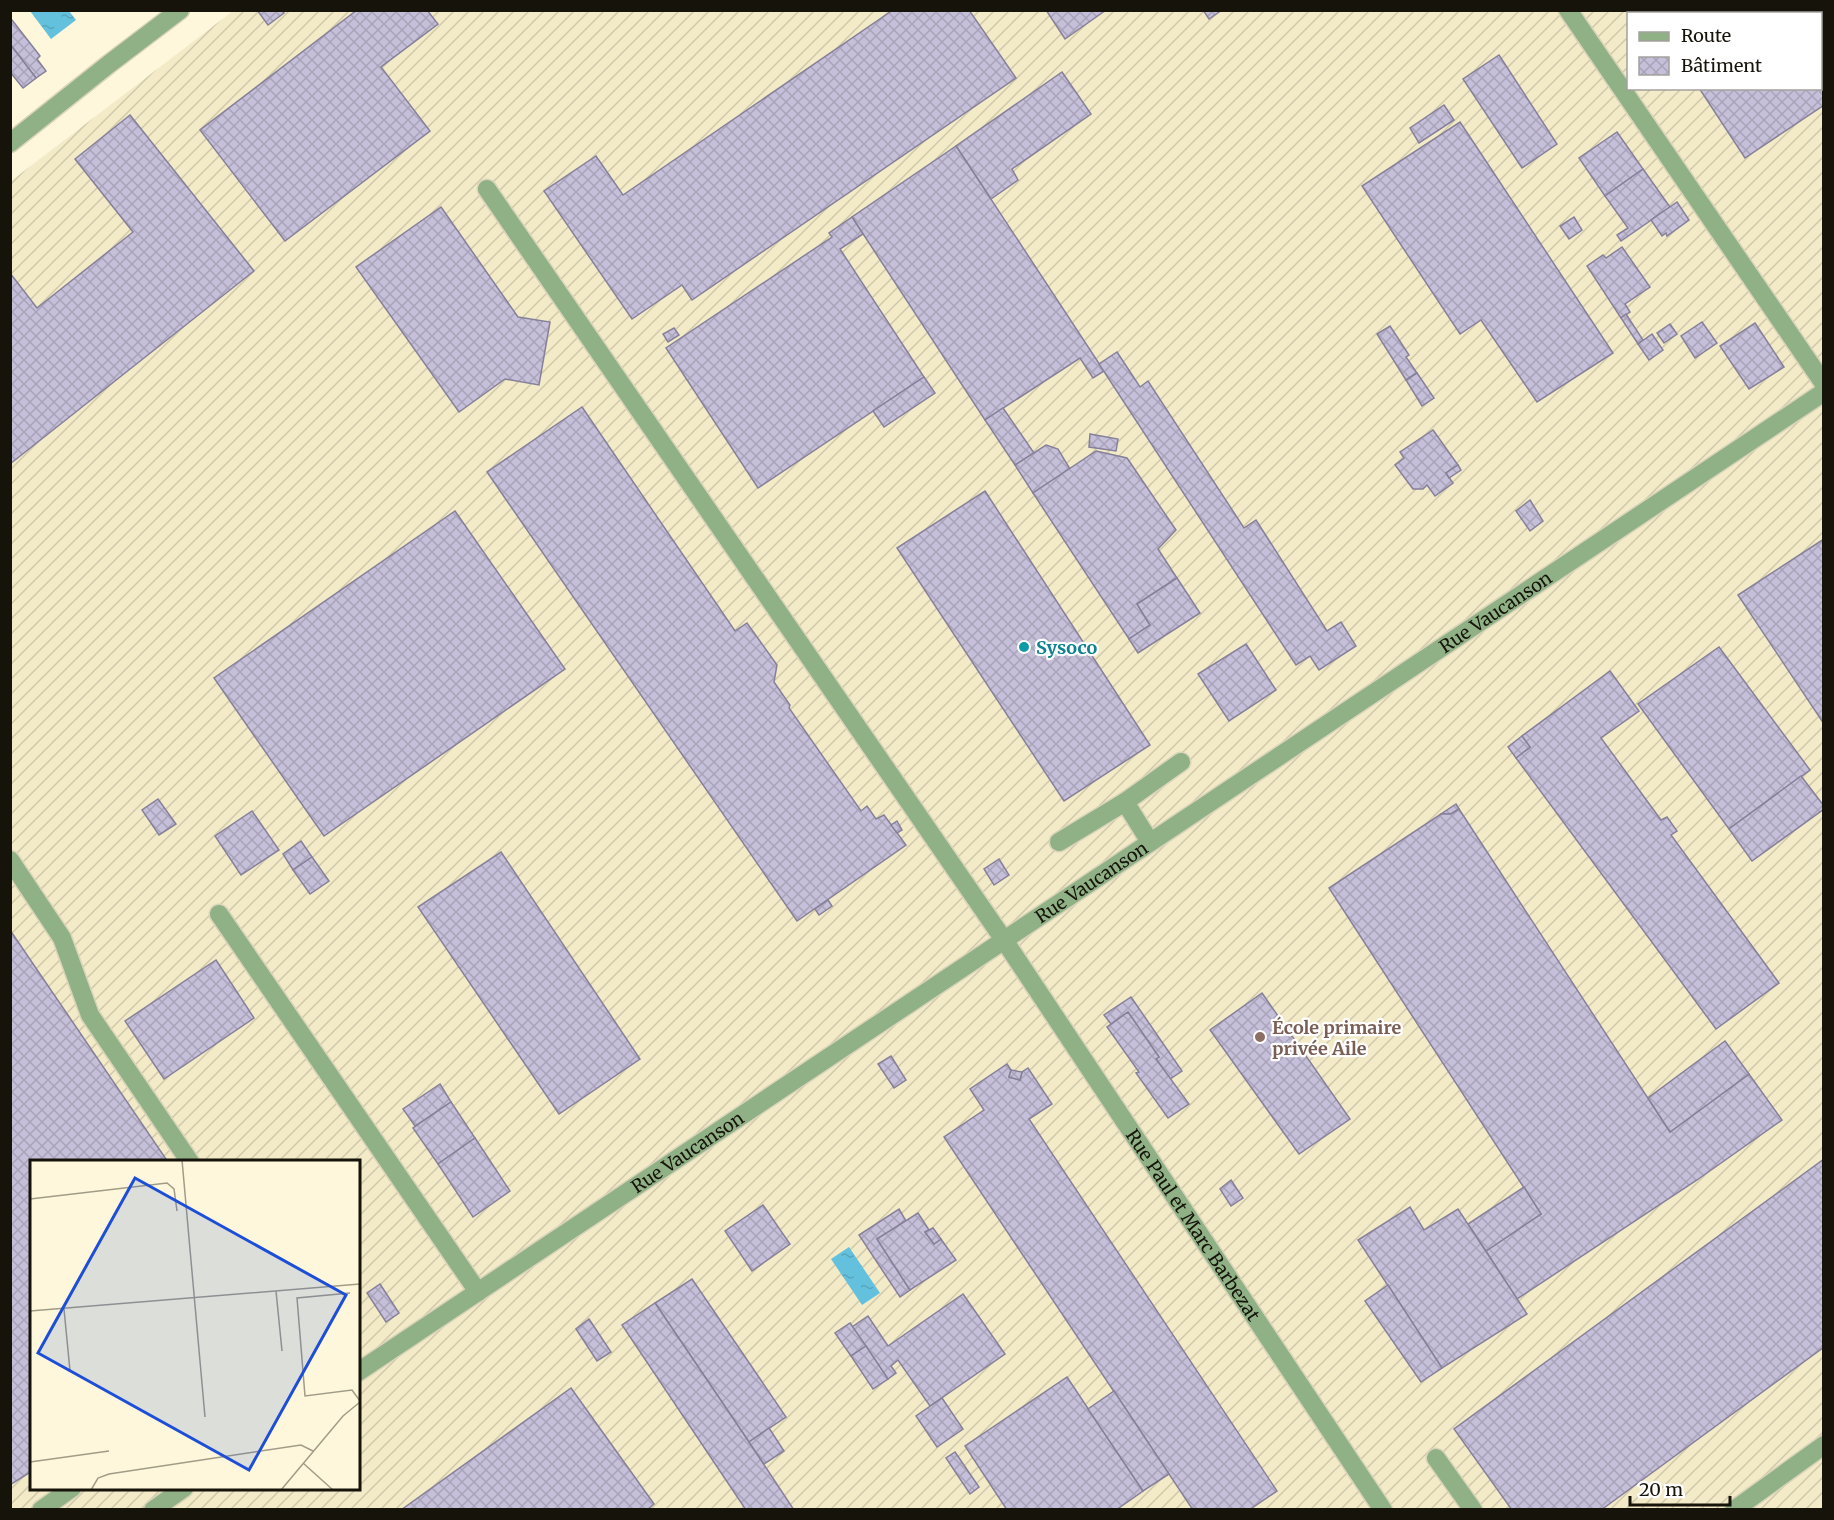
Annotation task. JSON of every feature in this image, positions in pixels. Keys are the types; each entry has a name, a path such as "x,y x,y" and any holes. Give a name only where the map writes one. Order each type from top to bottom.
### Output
{"street":[{"path":"10,143 180,10"},
{"path":"1568,10 1824,384"},
{"name":"Rue Paul et Marc Barbezat","path":"487,189 1004,940 1383,1509"},
{"name":"Rue Vaucanson","path":"360,1371 1824,392"},
{"path":"1059,842 1125,802 1181,762"},
{"path":"1125,802 1150,842"},
{"path":"10,860 62,938 90,1015 189,1160"},
{"path":"219,914 478,1292"},
{"path":"1734,1509 1824,1445"},
{"path":"1436,1458 1473,1509"},
{"path":"41,1509 69,1490"},
{"path":"153,1509 181,1490"}],"shaded area":[{"path":"233,11 1823,11 1823,1509 11,1510 11,181"}],"water":[{"path":"30,11 69,11 76,20 51,39"},
{"path":"849,1247 880,1293 862,1305 831,1259"}],"building":[{"path":"257,10 281,10 284,13 268,25"},
{"path":"357,10 427,10 438,24 381,67 430,131 285,241 200,130"},
{"path":"893,10 969,10 1016,78 692,300 682,285 632,319 544,191 596,156 623,195"},
{"path":"1046,10 1106,10 1065,39"},
{"path":"1203,10 1222,10 1209,19"},
{"path":"1632,10 1824,10 1824,105 1745,158 1700,90 1822,90 1822,12 1633,12"},
{"path":"12,20 40,56 37,59 46,71 36,78 10,44 10,21"},
{"path":"10,44 36,78 23,88 10,72"},
{"path":"1499,55 1557,144 1522,168 1463,79"},
{"path":"1062,72 1091,114 1012,169 1018,180 991,199 956,146"},
{"path":"1444,105 1454,120 1419,143 1410,128"},
{"path":"130,115 254,271 10,464 10,273 37,308 133,232 75,159"},
{"path":"1460,122 1613,353 1537,402 1481,320 1460,334 1362,186"},
{"path":"1617,132 1643,169 1605,196 1579,158"},
{"path":"956,146 1104,371 1093,378 1080,358 985,420 852,217"},
{"path":"1643,169 1670,207 1621,241 1617,235 1628,228 1605,196"},
{"path":"1677,202 1689,220 1667,236 1666,233 1662,236 1651,220"},
{"path":"441,207 518,317 550,322 539,385 505,379 459,412 356,267"},
{"path":"852,217 863,234 840,249 924,377 758,488 666,348 832,237 829,233"},
{"path":"1574,217 1582,230 1569,239 1560,226"},
{"path":"1622,247 1650,287 1625,304 1630,312 1621,318 1587,266 1603,255 1606,258"},
{"path":"1626,314 1643,340 1638,344 1621,318"},
{"path":"1702,322 1717,343 1695,358 1681,336"},
{"path":"1755,323 1784,367 1749,389 1720,346"},
{"path":"1670,324 1677,334 1664,343 1657,333"},
{"path":"1390,326 1409,355 1406,357 1417,373 1406,380 1377,334"},
{"path":"674,328 679,335 668,342 663,334"},
{"path":"1652,334 1663,350 1649,360 1638,344"},
{"path":"1117,352 1140,387 1148,381 1244,528 1256,520 1327,631 1341,622 1356,646 1319,670 1310,656 1296,665 1099,364"},
{"path":"1417,373 1434,398 1422,406 1406,380"},
{"path":"924,377 935,393 884,427 873,411"},
{"path":"582,407 735,631 747,623 777,665 774,682 790,705 789,708 861,811 867,806 876,819 884,815 906,845 797,921 487,472"},
{"path":"1003,408 1034,453 1015,465 985,420"},
{"path":"1433,430 1458,465 1446,473 1453,483 1435,496 1427,485 1423,489 1413,489 1395,465 1404,458 1400,452"},
{"path":"1090,434 1118,439 1116,451 1089,447"},
{"path":"1046,445 1058,449 1070,469 1033,493 1015,465"},
{"path":"1096,451 1127,458 1176,530 1158,549 1177,578 1137,604 1150,625 1129,639 1033,493"},
{"path":"1458,465 1461,470 1449,478 1446,473"},
{"name":"Sysoco","path":"985,491 1150,745 1064,801 897,548"},
{"path":"1530,500 1543,521 1530,531 1516,511"},
{"path":"455,511 565,669 324,836 214,678"},
{"path":"1824,539 1824,724 1738,595"},
{"path":"1177,578 1200,613 1138,653 1129,639 1150,625 1137,604"},
{"path":"1246,644 1276,690 1229,721 1198,674"},
{"path":"1719,647 1810,770 1729,829 1638,704"},
{"path":"1610,671 1639,711 1601,738 1661,820 1667,817 1677,831 1671,835 1779,983 1716,1029 1516,758 1530,747 1522,736"},
{"path":"1522,736 1530,747 1516,758 1508,747"},
{"path":"1801,776 1824,809 1752,861 1729,829"},
{"path":"158,799 176,824 159,835 142,810"},
{"path":"1456,804 1459,809 1451,814 1441,814"},
{"path":"1459,809 1670,1132 1749,1074 1782,1120 1697,1180 1517,1299 1486,1251 1541,1214 1329,888 1441,814 1451,814"},
{"path":"252,811 279,850 241,875 215,836"},
{"path":"897,821 902,830 897,833 891,825"},
{"path":"301,841 312,857 293,870 283,854"},
{"path":"501,852 640,1059 559,1114 418,907"},
{"path":"312,857 329,881 310,894 293,870"},
{"path":"999,859 1009,875 994,885 984,869"},
{"path":"828,900 832,906 819,915 815,909"},
{"path":"10,930 167,1160 30,1160 30,1472 10,1485"},
{"path":"216,960 254,1018 164,1079 125,1021"},
{"path":"1262,993 1350,1119 1299,1154 1210,1030"},
{"path":"1131,997 1182,1071 1170,1079 1156,1059 1159,1057 1128,1012 1111,1024 1104,1015"},
{"path":"1128,1012 1159,1057 1156,1059 1189,1104 1168,1118 1107,1027"},
{"path":"1725,1041 1749,1074 1670,1132 1648,1098"},
{"path":"891,1056 906,1080 894,1088 878,1064"},
{"path":"1007,1064 1011,1070 1009,1077 1020,1080 1022,1072 1028,1068 1052,1104 1029,1119 1277,1491 1249,1510 1193,1510 944,1137 984,1110 970,1089"},
{"path":"1011,1070 1022,1072 1020,1080 1009,1077"},
{"path":"440,1084 451,1102 415,1126 403,1109"},
{"path":"451,1102 475,1138 438,1164 413,1128"},
{"path":"475,1138 510,1191 473,1217 438,1164"},
{"path":"1824,1159 1824,1347 1601,1510 1512,1510 1454,1429"},
{"path":"1231,1180 1243,1198 1231,1206 1220,1189"},
{"path":"1524,1187 1541,1214 1486,1251 1468,1224"},
{"path":"763,1205 790,1244 752,1271 725,1231"},
{"path":"1410,1207 1424,1230 1458,1209 1527,1314 1442,1368 1358,1240"},
{"path":"899,1209 906,1221 877,1239 910,1290 900,1297 859,1235"},
{"path":"918,1213 929,1230 925,1232 934,1244 941,1239 956,1260 910,1290 877,1239"},
{"path":"933,1228 941,1239 934,1244 925,1232"},
{"path":"692,1279 786,1417 749,1442 655,1303"},
{"path":"380,1284 399,1313 386,1322 367,1293"},
{"path":"1388,1285 1442,1368 1421,1382 1365,1301"},
{"path":"963,1294 1005,1354 930,1406 898,1360 891,1366 896,1373 888,1379 852,1327 868,1316 888,1346"},
{"path":"655,1303 794,1510 746,1510 622,1325"},
{"path":"589,1319 611,1352 597,1361 576,1329"},
{"path":"850,1323 866,1346 851,1356 835,1333"},
{"path":"866,1346 888,1379 873,1389 851,1356"},
{"path":"1067,1377 1143,1491 1116,1510 1007,1510 965,1446"},
{"path":"571,1388 654,1504 647,1510 401,1510"},
{"path":"1114,1391 1169,1474 1143,1491 1088,1409"},
{"path":"942,1398 963,1429 937,1447 916,1416"},
{"path":"769,1428 784,1451 764,1464 749,1442"},
{"path":"955,1452 979,1487 970,1494 946,1458"}],"place":[{"name":"Sysoco","path":"1024,647"},
{"name":"École primaire privée Aile","path":"1260,1037"}]}
